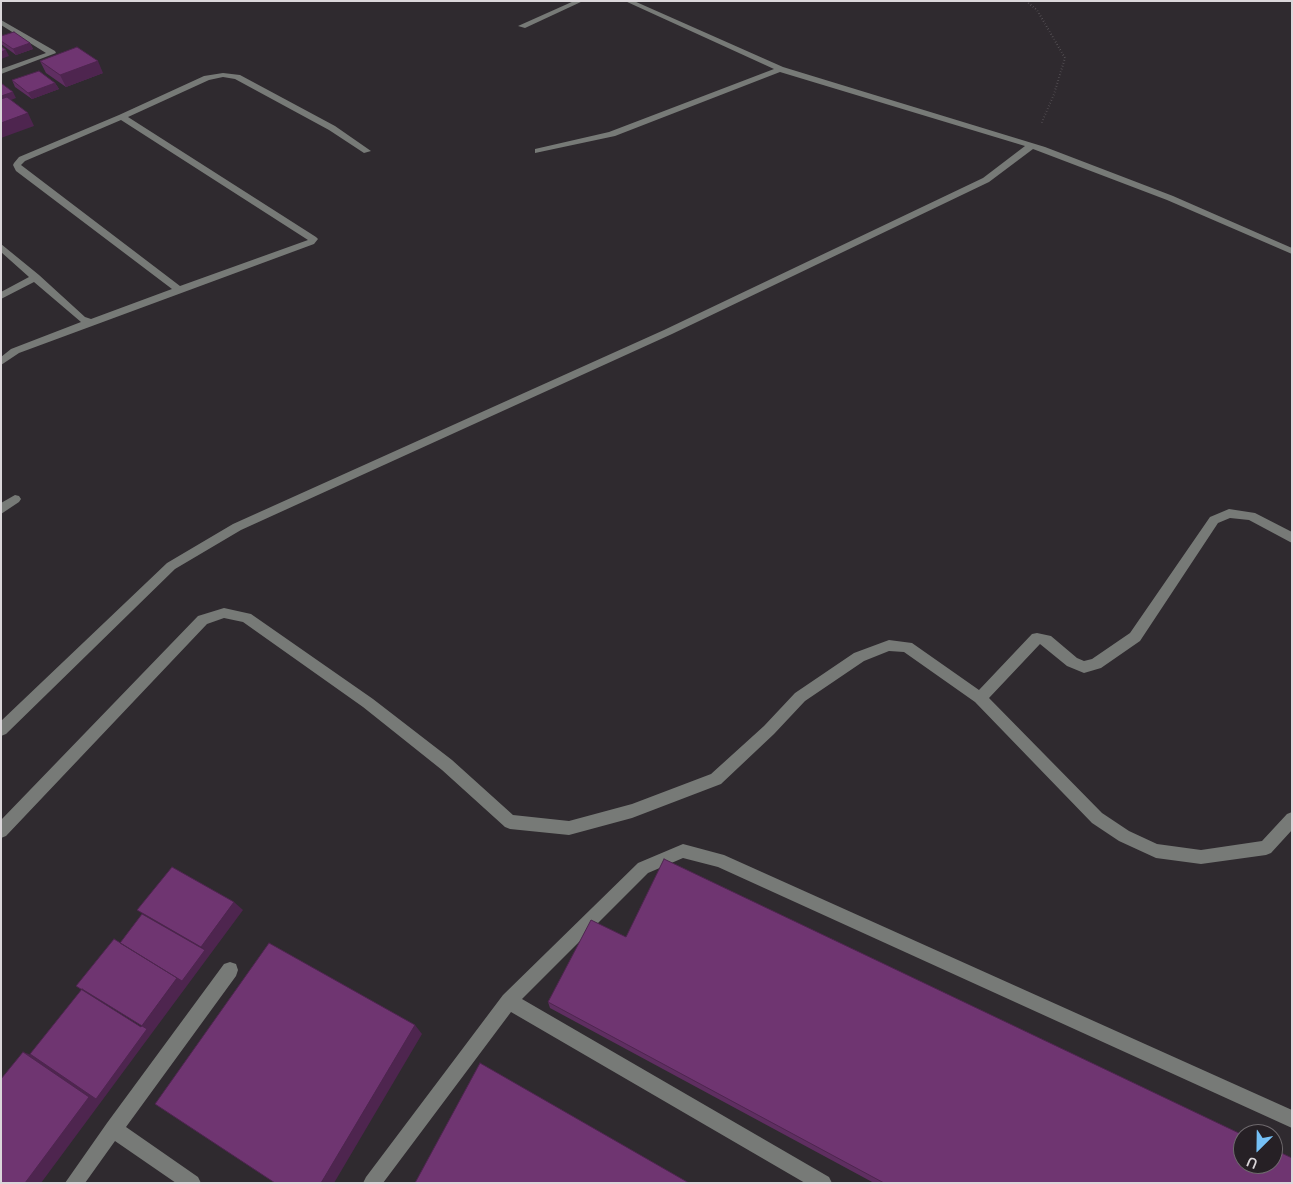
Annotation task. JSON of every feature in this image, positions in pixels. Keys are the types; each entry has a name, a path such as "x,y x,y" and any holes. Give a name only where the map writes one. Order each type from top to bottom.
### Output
{"street":[{"path":"522,26 580,1"},
{"path":"628,1 780,69 1037,147 1170,198 1292,251"},
{"path":"1,22 52,53 1,72"},
{"path":"538,151 612,134 780,69"},
{"path":"180,291 17,165 22,159 122,118 207,78 222,75 237,77 332,128 367,151"},
{"path":"1,362 16,351 91,322 306,246 313,239 122,118"},
{"path":"1,730 171,566 237,527 668,332 986,180 1037,147"},
{"path":"1,247 82,319 91,322"},
{"path":"1,296 36,277"},
{"path":"1,510 14,499"},
{"path":"980,698 1037,638 1046,640 1072,662 1084,666 1096,664 1135,637 1214,520 1229,513 1251,516 1292,538"},
{"path":"1,831 203,620 224,613 246,618 368,703 447,765 510,822 569,828 632,811 716,778 769,730 800,697 858,657 889,645 907,647 980,698 1097,818 1124,836 1156,851 1201,857 1266,848 1292,819"},
{"path":"372,1183 509,1001 643,868 683,851 719,860 1292,1119"},
{"path":"74,1183 230,970"},
{"path":"509,1001 823,1183"},
{"path":"113,1129 192,1183"}],"path":[{"path":"1026,1 1037,10 1065,58 1037,147"}],"building":[{"path":"14,32 30,43 13,49 1,41 1,36"},
{"path":"77,47 98,61 60,75 40,61"},
{"path":"39,71 55,83 28,93 12,80"},
{"path":"1,83 13,92 1,96"},
{"path":"7,97 28,113 1,123 1,99"},
{"path":"664,859 1233,1130 1233,1174 1283,1174 1283,1154 1292,1158 1292,1183 884,1183 548,1002 591,920 626,937"},
{"path":"172,867 234,902 201,947 137,910"},
{"path":"142,914 205,950 182,981 120,943"},
{"path":"114,939 177,978 141,1027 76,986"},
{"path":"269,943 415,1025 321,1183 275,1183 155,1104"},
{"path":"82,989 147,1029 96,1099 30,1054"},
{"path":"23,1052 89,1097 25,1183 1,1183 1,1079"},
{"path":"480,1063 689,1183 415,1183"}]}
